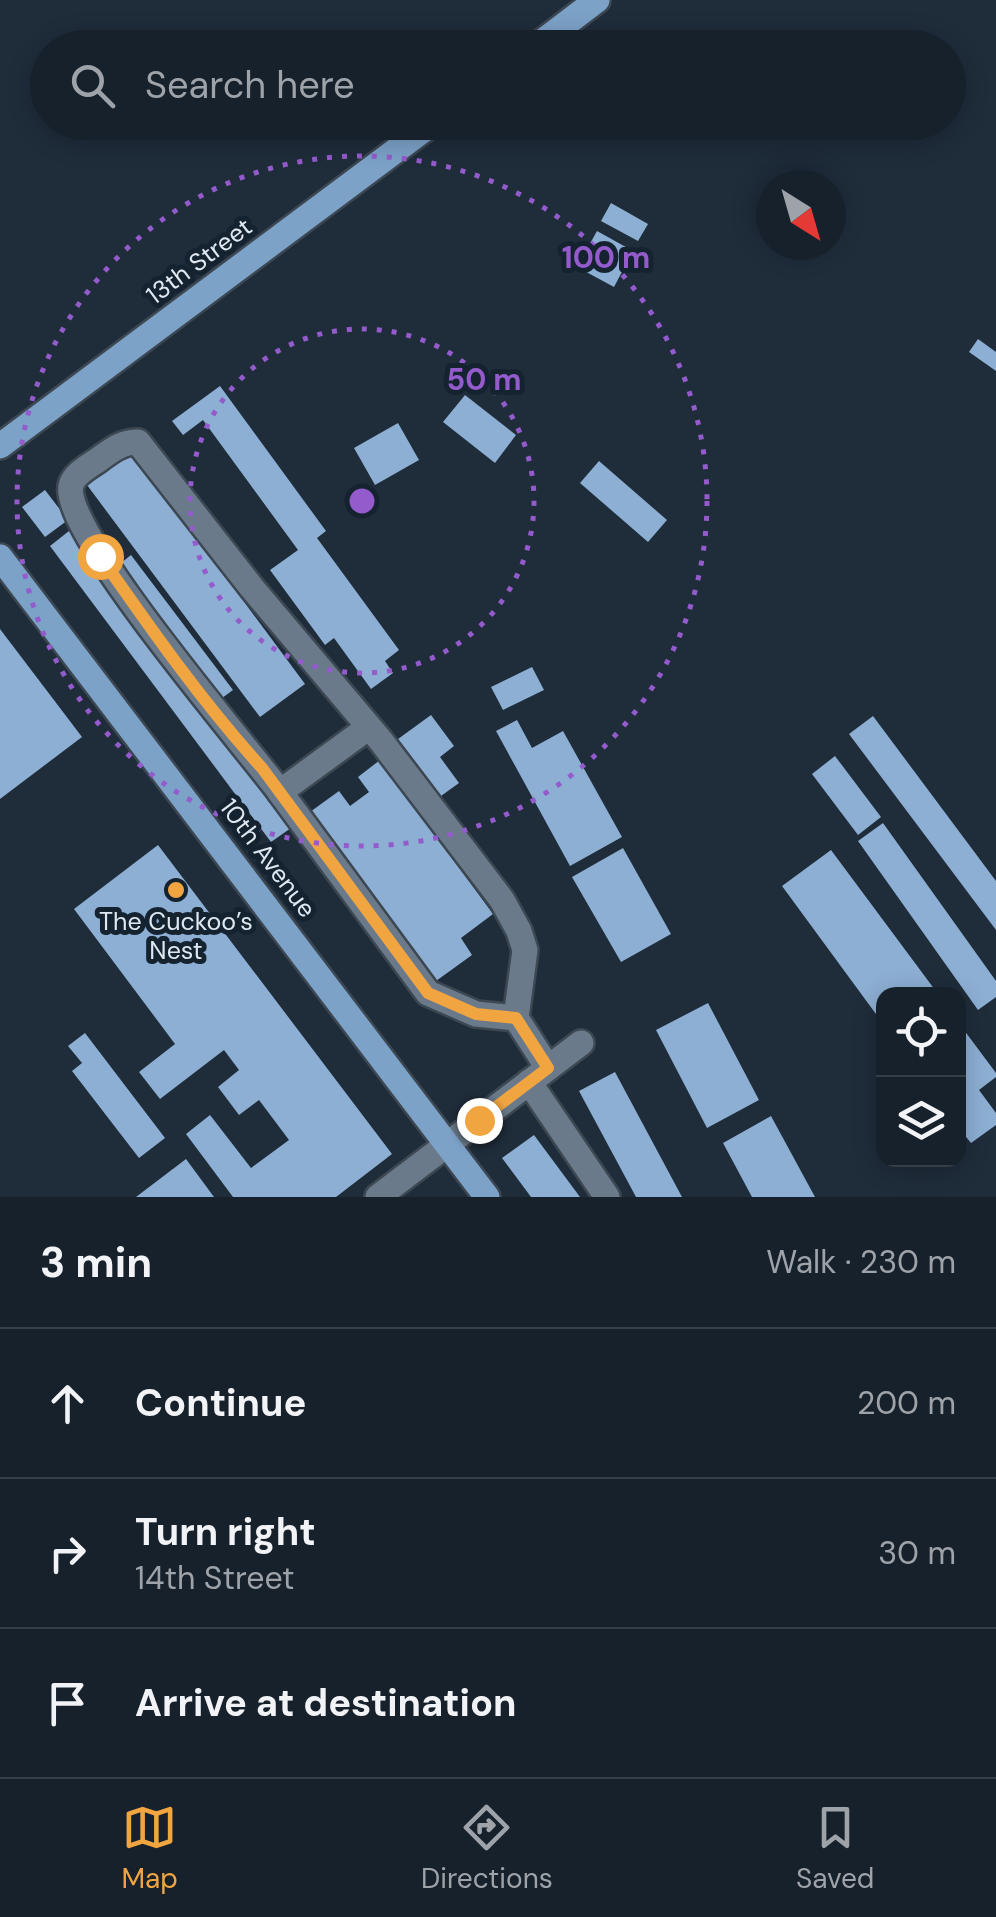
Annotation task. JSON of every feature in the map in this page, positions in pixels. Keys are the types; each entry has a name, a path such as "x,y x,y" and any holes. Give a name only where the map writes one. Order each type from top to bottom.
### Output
{"main road":[{"path":"558,30 597,0"},
{"name":"13th Street","path":"0,446 410,140"},
{"name":"10th Avenue","path":"0,556 487,1197"}],"street":[{"path":"516,1018 476,1014 428,993 100,556 72,502 70,486 76,476 110,451 138,442 252,588 370,728 502,900 520,931 525,950 516,1018 539,1075 607,1197"},
{"path":"280,792 370,728"},
{"path":"378,1197 582,1043"}],"building":[{"path":"611,203 648,224 638,241 601,221"},
{"path":"597,231 633,251 614,287 577,267"},
{"path":"978,339 996,352 996,371 969,352"},
{"path":"220,386 326,531 317,538 399,650 385,661 393,673 371,689 334,638 325,645 270,570 298,550 203,420 183,435 172,421"},
{"path":"465,395 516,435 495,463 443,422"},
{"path":"398,423 419,460 375,485 354,448"},
{"path":"129,447 305,684 260,717 84,481"},
{"path":"599,461 667,520 648,542 580,483"},
{"path":"45,490 68,520 45,537 22,507"},
{"path":"69,531 291,828 271,842 50,546"},
{"path":"131,555 233,690 218,701 116,567"},
{"path":"0,629 82,737 0,799"},
{"path":"532,667 544,690 503,710 491,687"},
{"path":"431,715 454,746 440,757 459,783 441,796 398,739"},
{"path":"873,716 996,881 996,930 849,734"},
{"path":"517,720 532,748 563,731 622,837 570,866 496,731"},
{"path":"835,756 881,817 858,835 812,774"},
{"path":"380,760 493,914 461,938 472,955 436,981 310,812 339,791 350,806 369,792 358,777"},
{"path":"883,823 996,981 996,997 978,1010 966,987 962,987 858,841"},
{"path":"158,845 392,1154 336,1197 233,1197 186,1134 210,1115 251,1168 289,1140 259,1100 239,1115 218,1087 239,1070 224,1050 160,1099 139,1072 175,1044 74,909"},
{"path":"623,848 671,934 621,962 572,877"},
{"path":"831,850 933,987 876,987 876,1014 782,886"},
{"path":"708,1003 759,1100 707,1128 656,1030"},
{"path":"85,1033 165,1138 139,1158 72,1071 82,1063 68,1046"},
{"path":"966,1033 996,1073 979,1090 996,1113 996,1125 971,1143 966,1137"},
{"path":"615,1072 682,1197 636,1197 579,1091"},
{"path":"771,1116 815,1197 752,1197 723,1143"},
{"path":"534,1135 580,1197 531,1197 502,1158"},
{"path":"186,1159 214,1197 136,1197"}],"place":[{"name":"The Cuckoo’s Nest","path":"176,890"}],"route":[{"path":"100,556 428,993 476,1014 516,1018 548,1068 479,1120"}]}
